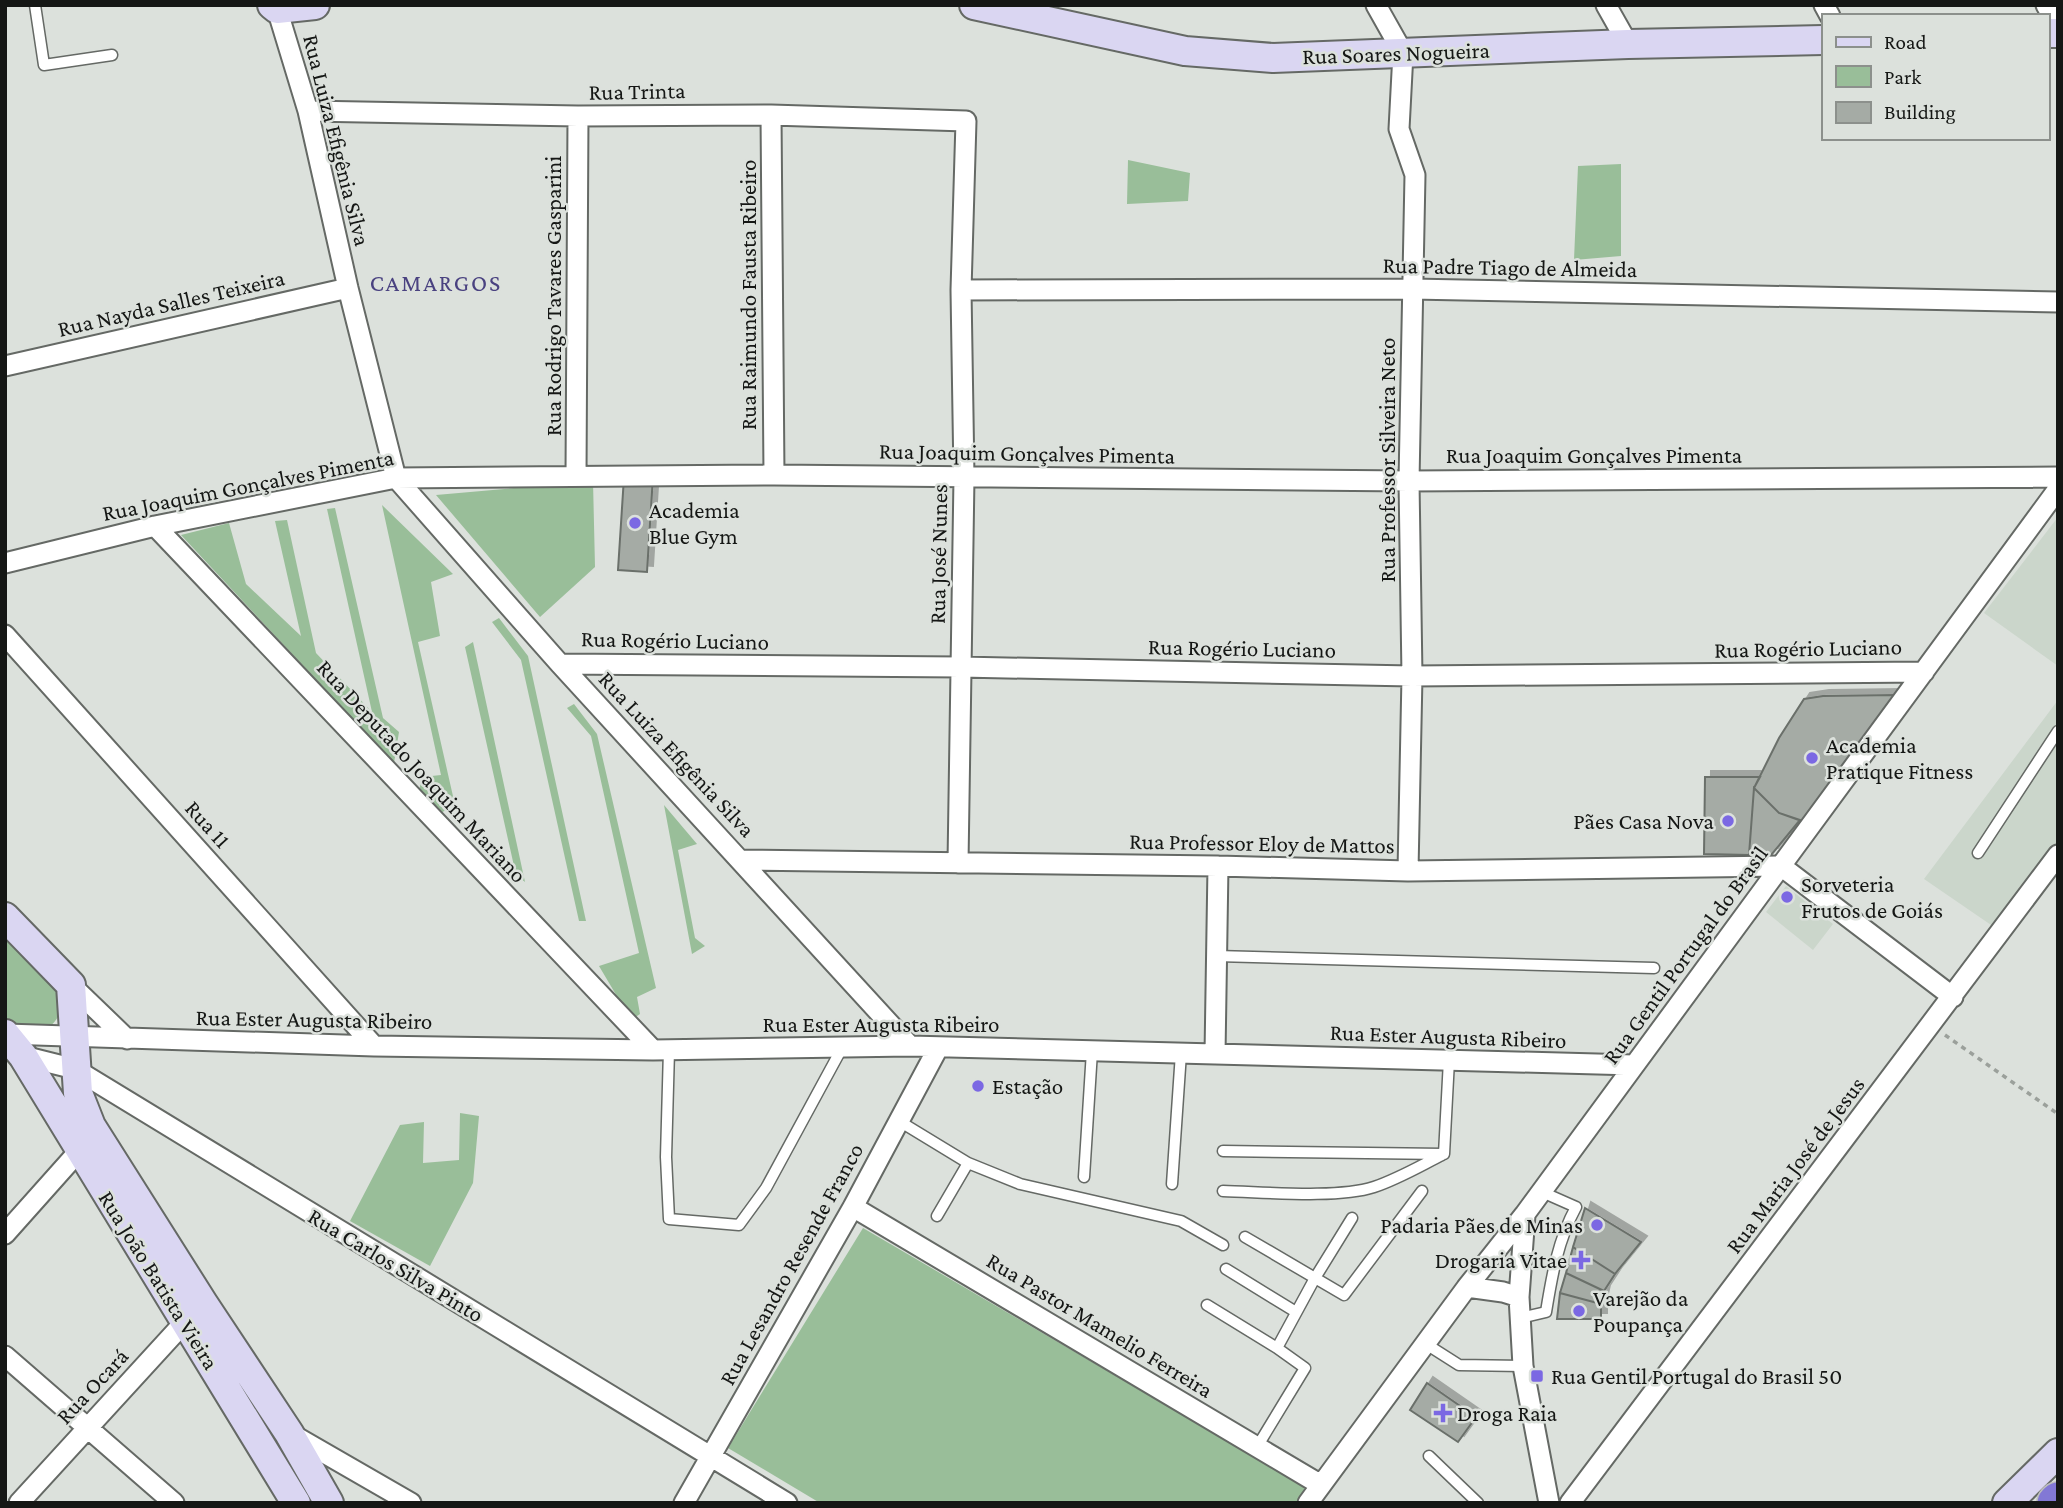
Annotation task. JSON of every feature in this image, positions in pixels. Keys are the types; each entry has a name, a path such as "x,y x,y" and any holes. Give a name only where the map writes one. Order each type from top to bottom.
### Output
{"street":[{"path":"274,7 316,5"},
{"name":"Rua Soares Nogueira","path":"974,5 1185,51 1273,58 1628,44 1822,40"},
{"path":"1376,5 1403,53"},
{"path":"1606,5 1628,44"},
{"path":"2046,5 2058,26"},
{"name":"Rua Luiza Efigênia Silva","path":"274,7 308,111 348,288 396,478 560,664 910,1046"},
{"name":"Rua Professor Silveira Neto","path":"1403,53 1399,129 1415,175 1409,481 1412,676 1408,871"},
{"name":"Rua Trinta","path":"308,111 578,116 771,114 966,121"},
{"name":"Rua Raimundo Fausta Ribeiro","path":"771,114 774,475"},
{"name":"Rua Rodrigo Tavares Gasparini","path":"576,475 578,116"},
{"name":"Rua José Nunes","path":"958,863 964,477 961,290 966,121"},
{"name":"Rua Nayda Salles Teixeira","path":"5,366 348,288"},
{"name":"Rua Padre Tiago de Almeida","path":"961,290 1412,289 2058,302"},
{"name":"Rua Joaquim Gonçalves Pimenta","path":"5,563 155,526 396,478 774,475 1409,481 2058,477"},
{"name":"Rua Gentil Portugal do Brasil","path":"1308,1503 1467,1287 1542,1192 2058,489"},
{"name":"Rua Deputado Joaquim Mariano","path":"155,526 661,1050"},
{"name":"Rua 11","path":"5,635 374,1046"},
{"name":"Rua Rogério Luciano","path":"560,664 961,667 1412,676 1924,672"},
{"name":"Rua Maria José de Jesus","path":"1570,1503 1932,1026 2058,855"},
{"name":"Rua Professor Eloy de Mattos","path":"741,860 1408,871 1781,866"},
{"path":"1215,1054 1218,866"},
{"path":"1781,866 1953,997"},
{"path":"5,917 127,1039"},
{"name":"Rua João Batista Vieira","path":"71,985 78,1093 91,1126 296,1503"},
{"name":"Rua Ester Augusta Ribeiro","path":"11,1041 73,1038 661,1050 910,1046 1634,1065"},
{"name":"Rua João Batista Vieira","path":"11,1041 79,1150 194,1312 289,1433 330,1503"},
{"name":"Rua Carlos Silva Pinto","path":"11,1041 75,1069 787,1503"},
{"name":"Rua Lesandro Resende Franco","path":"684,1503 853,1207 938,1048"},
{"path":"5,1234 79,1150"},
{"name":"Rua Pastor Mamelio Ferreira","path":"853,1207 1321,1485"},
{"path":"1525,1214 1518,1297 1522,1366 1549,1503"},
{"path":"1467,1287 1518,1297"},
{"name":"Rua Ocará","path":"19,1503 194,1312"},
{"path":"5,1356 174,1503"},
{"path":"289,1433 411,1503"},
{"path":"2007,1503 2058,1453"}],"lane":[{"path":"35,5 44,65 112,55"},
{"path":"1978,853 2058,731"},
{"path":"1216,956 1654,968"},
{"path":"661,1050 669,1219 739,1225 766,1188 843,1047"},
{"path":"1084,1177 1092,1051"},
{"path":"1172,1184 1181,1053"},
{"path":"1444,1154 1449,1060"},
{"path":"899,1121 968,1163 1020,1184 1181,1221 1223,1245"},
{"path":"1223,1151 1444,1154"},
{"path":"1223,1191 1349,1192 1373,1187 1444,1154"},
{"path":"937,1216 968,1163"},
{"path":"1245,1237 1343,1295 1422,1191"},
{"path":"1519,1318 1546,1312 1564,1230 1576,1207 1542,1192"},
{"path":"1277,1348 1352,1218"},
{"path":"1226,1269 1296,1312"},
{"path":"1207,1305 1305,1368 1257,1447"},
{"path":"1426,1344 1459,1366 1522,1366"},
{"path":"1429,1456 1478,1503"}],"path":[{"path":"1932,1026 2058,1114"}],"shaded area":[{"path":"2058,517 2058,666 1984,613"},
{"path":"2058,700 2058,841 1994,927 1924,879"},
{"path":"1786,886 1833,924 1813,950 1766,912"}],"green space":[{"path":"1128,160 1190,173 1188,201 1127,204"},
{"path":"1621,164 1621,256 1574,260 1578,166"},
{"path":"593,481 595,567 540,617 436,495"},
{"path":"382,505 453,574 431,582 440,636 418,642 455,805 437,815 418,796 422,777 441,775"},
{"path":"335,508 383,718 399,732 394,763 181,535 229,523 246,584 301,636 275,521 287,520 316,653 372,712 327,509"},
{"path":"499,618 528,656 586,921 579,921 521,660 492,622"},
{"path":"473,642 525,882 516,875 465,647"},
{"path":"574,704 597,734 656,988 637,997 640,1014 631,1020 599,966 639,953 591,736 567,708"},
{"path":"664,805 697,844 678,850 695,938 705,946 692,954"},
{"path":"5,927 38,961 57,988 61,1002 59,1015 49,1027 15,1025 5,1017"},
{"path":"460,1113 479,1116 473,1183 430,1266 350,1221 400,1125 424,1122 423,1163 459,1160"},
{"path":"863,1228 1311,1490 1301,1503 820,1503 728,1448"}],"building":[{"name":"Academia Blue Gym","path":"653,476 647,572 618,570 624,477"},
{"name":"Academia Pratique Fitness","path":"1895,695 1810,824 1779,813 1754,788 1779,738 1804,699 1823,696"},
{"name":"Pães Casa Nova","path":"1705,777 1760,777 1754,788 1749,855 1704,854"},
{"path":"1754,788 1779,813 1800,820 1772,854 1749,855"},
{"name":"Padaria Pães de Minas","path":"1585,1208 1641,1242 1615,1274 1573,1247"},
{"name":"Drogaria Vitae","path":"1573,1247 1615,1274 1604,1291 1566,1273"},
{"path":"1566,1273 1604,1291 1601,1304 1560,1293"},
{"name":"Varejão da Poupança","path":"1560,1293 1601,1304 1601,1319 1557,1319"},
{"name":"Droga Raia","path":"1427,1383 1476,1417 1458,1442 1410,1410"}],"place":[{"name":"Academia Blue Gym","path":"635,523"},
{"name":"Academia Pratique Fitness","path":"1812,758"},
{"name":"Pães Casa Nova","path":"1728,821"},
{"name":"Sorveteria Frutos de Goiás","path":"1787,897"},
{"name":"Estação","path":"978,1086"},
{"name":"Padaria Pães de Minas","path":"1597,1225"},
{"name":"Drogaria Vitae","path":"1581,1260"},
{"name":"Varejão da Poupança","path":"1579,1311"},
{"name":"Rua Gentil Portugal do Brasil 50","path":"1537,1376"},
{"name":"Droga Raia","path":"1443,1413"}],"district":[{"name":"CAMARGOS","path":"436,283"}]}
